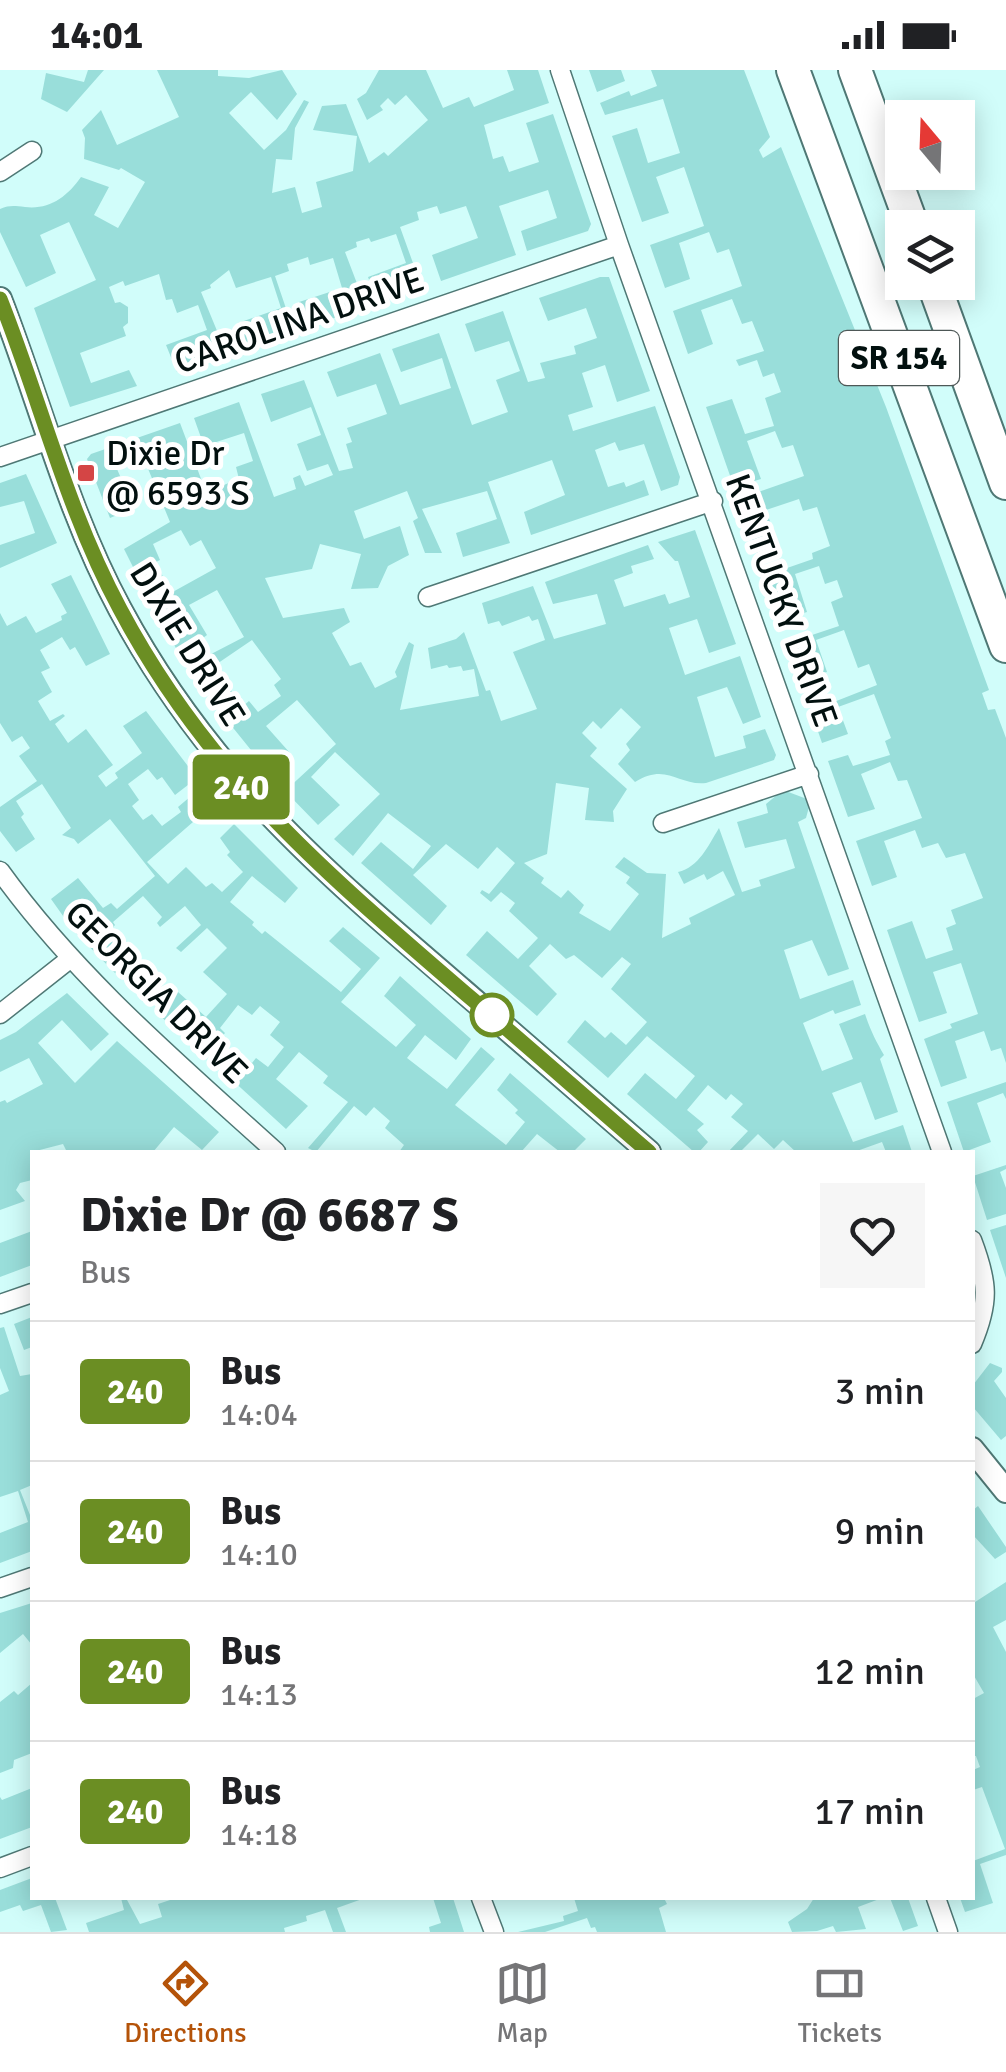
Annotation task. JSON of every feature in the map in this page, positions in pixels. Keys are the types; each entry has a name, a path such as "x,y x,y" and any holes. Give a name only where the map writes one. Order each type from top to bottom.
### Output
{"highway":[{"name":"SR 154","path":"793,70 1006,646"},
{"path":"856,70 907,210"},
{"name":"SR 154","path":"940,300 1006,483"}],"street":[{"name":"KENTUCKY DRIVE","path":"560,70 941,1150"},
{"path":"0,172 32,151"},
{"name":"CAROLINA DRIVE","path":"0,457 619,245"},
{"name":"DIXIE DRIVE","path":"0,299 88,543 120,610 182,710 222,764 319,866 647,1150"},
{"path":"428,598 712,502"},
{"path":"663,824 809,774"},
{"name":"GEORGIA DRIVE","path":"0,871 71,958 164,1051 274,1150"},
{"path":"0,1014 71,958"},
{"path":"975,1251 985,1286 985,1315 975,1337"},
{"path":"0,1304 30,1295"},
{"path":"975,1454 1006,1492"},
{"path":"0,1588 30,1578"},
{"path":"0,1868 30,1857"},
{"path":"483,1900 494,1932"},
{"path":"937,1900 948,1932"}],"shaded area":[{"path":"88,70 104,70 67,112 41,99 46,73 84,82"},
{"path":"157,70 218,70 218,76 249,78 282,70 297,94 277,120 251,92 229,113 264,150 286,130 304,100 309,102 295,128 292,160 276,159 272,193 295,187 302,213 322,207 316,182 353,171 357,136 313,130 322,106 346,104 369,163 384,152 388,156 428,120 406,95 395,105 388,98 380,106 383,110 367,120 357,99 366,93 379,70 426,70 443,108 469,97 474,107 514,90 507,70 538,70 549,103 484,125 493,159 503,156 509,172 539,162 526,123 553,114 591,224 588,231 527,251 521,231 557,218 548,190 499,206 516,255 441,281 432,255 478,238 466,206 440,214 437,206 417,212 419,220 400,227 422,288 378,303 368,277 406,263 396,234 356,242 357,247 345,252 366,307 308,327 299,302 342,288 333,258 310,265 308,257 287,264 289,271 275,276 294,332 247,348 238,323 281,308 271,277 236,288 229,270 211,288 201,292 227,355 177,372 166,345 207,330 198,305 177,313 172,299 166,300 159,274 125,286 123,281 109,287 115,303 128,307 128,323 123,327 126,336 80,353 91,383 129,370 137,386 70,407 34,308 96,280 69,222 40,235 56,273 26,287 0,232 0,209 50,204 70,191 81,177 109,187 94,215 118,228 145,182 121,168 84,159 82,130 101,110 117,145 179,117"},
{"path":"589,70 621,70 625,81 597,92"},
{"path":"651,70 744,70 770,137 759,150 763,158 781,147 886,407 989,690 982,693 988,710 995,709 1006,738 1006,1063 1001,1048 991,1051 984,1031 955,1041 967,1078 941,1087 924,1039 978,1014 961,963 933,972 947,1013 919,1022 887,930 912,921 926,959 953,950 946,928 956,924 951,910 983,898 965,853 946,858 938,843 922,848 915,830 884,841 897,877 872,886 856,841 922,818 907,780 898,781 890,762 861,774 875,809 848,817 828,761 848,755 853,766 890,755 885,741 891,738 874,694 838,707 848,734 822,743 811,711 877,685 869,664 858,668 844,630 816,640 827,672 818,674 803,687 788,643 839,626 831,602 843,597 837,580 825,584 819,566 795,574 807,612 780,620 764,576 813,559 812,553 830,546 817,507 803,511 799,499 766,510 779,547 757,554 738,499 804,476 793,445 782,448 775,431 747,441 761,479 734,487 706,407 732,399 745,434 774,426 765,398 781,392 774,373 763,377 757,360 739,366 736,360 764,351 752,321 742,324 732,299 701,310 713,344 688,354 673,311 742,286 729,249 717,253 709,232 679,243 690,279 665,288 650,245 704,226 684,167 656,177 669,213 642,222 612,136 637,128 648,163 680,153 663,99 605,115 600,103 629,91 631,96 657,86"},
{"path":"609,277 650,391 617,402 605,365 582,373 593,407 568,415 573,431 655,406 680,477 678,485 661,491 644,444 619,451 615,442 595,450 608,487 624,482 626,487 644,480 649,495 531,535 524,512 565,495 552,460 488,482 510,543 463,557 456,533 497,519 487,491 422,509 442,553 425,553 413,521 418,518 407,491 354,511 364,539 400,526 409,555 388,566 378,588 351,589 361,554 320,544 312,569 265,578 283,618 344,608 350,622 332,633 350,666 361,662 375,688 397,677 395,672 409,642 414,645 400,710 479,696 474,669 463,671 461,666 447,665 431,669 428,648 456,639 464,632 501,721 537,709 513,652 545,640 538,619 532,621 529,616 502,626 499,621 488,624 482,603 533,586 554,639 606,624 597,594 553,604 545,582 648,545 654,559 631,566 633,573 614,580 624,607 665,594 669,604 690,597 678,561 658,542 695,530 736,644 709,653 697,619 669,628 685,675 740,656 761,717 743,724 727,687 697,697 715,757 746,748 743,736 765,729 776,755 774,760 706,783 664,774 635,782 618,764 630,750 626,744 641,727 621,708 601,729 593,721 582,733 597,748 590,756 627,789 613,811 614,822 585,820 589,788 556,783 547,854 524,863 561,898 568,890 584,905 579,913 610,931 639,894 626,883 630,877 615,867 624,857 647,873 666,874 662,938 691,924 689,918 735,895 723,871 707,880 704,874 684,884 678,872 697,861 719,828 742,892 761,886 759,880 795,868 786,839 745,848 737,822 768,813 766,804 783,790 807,799 806,818 798,822 849,969 828,976 812,940 784,950 800,999 853,980 861,1005 835,1014 833,1010 803,1023 822,1071 853,1059 839,1024 865,1014 884,1055 880,1059 898,1112 875,1120 861,1082 832,1093 853,1142 903,1125 911,1150 885,1150 882,1142 860,1150 794,1150 783,1140 774,1149 758,1134 742,1150 730,1150 748,1131 731,1117 743,1104 731,1094 726,1100 708,1085 687,1110 704,1124 697,1130 708,1142 701,1150 692,1150 627,1094 645,1073 676,1099 695,1076 647,1036 608,1078 567,1042 585,1020 605,1038 611,1032 626,1045 647,1022 611,989 631,964 622,957 602,978 574,955 566,959 550,944 529,966 557,994 537,1016 466,955 487,931 518,959 538,938 509,911 515,903 501,892 491,902 480,893 482,890 489,894 515,863 497,847 478,869 446,844 413,875 447,906 431,925 361,863 381,842 413,869 431,846 388,813 353,856 334,839 380,794 335,752 311,777 340,805 318,825 285,791 336,744 297,700 266,726 290,753 268,771 209,698 227,685 243,706 249,701 258,712 281,696 274,685 281,679 252,640 205,672 203,690 188,666 244,637 217,590 189,605 207,635 203,638 206,643 181,657 151,604 216,568 201,540 190,546 181,530 153,544 166,583 146,593 124,549 170,522 144,459 117,469 134,508 110,518 87,459 91,454 180,423 206,492 239,479 236,467 253,461 244,433 204,446 194,418 239,402 274,497 296,489 293,478 300,475 305,486 333,475 328,464 307,471 297,444 321,435 311,407 271,422 261,394 304,380 339,471 353,468 346,444 352,442 347,428 387,414 376,384 337,397 327,372 380,353 400,405 451,388 442,358 401,372 392,349 439,333 472,425 508,412 496,380 520,371 509,341 475,352 465,324 503,311 528,382 545,378 540,363 576,354 574,346 597,338 586,308 548,321 539,298"},
{"path":"26,474 57,543 0,568 0,545 35,533 24,501 0,507 0,483"},
{"path":"71,575 110,654 86,666 75,647 70,650 62,637 40,650 50,668 41,672 52,692 38,701 50,721 65,716 55,724 68,743 86,729 113,765 98,776 106,787 118,778 115,773 142,753 123,726 146,711 197,778 175,795 162,777 157,780 148,769 128,784 139,800 132,806 143,820 152,814 162,826 181,812 178,807 203,786 216,802 147,862 168,884 186,867 206,887 212,883 222,892 243,872 227,855 230,852 220,838 234,824 298,888 285,903 252,876 230,902 254,922 252,925 262,934 265,931 341,992 361,969 329,941 343,927 380,958 341,1002 396,1047 416,1025 384,996 400,976 471,1039 456,1060 425,1035 407,1058 447,1089 481,1047 495,1059 455,1105 506,1145 525,1122 497,1090 510,1073 586,1139 575,1150 557,1150 537,1134 523,1150 400,1150 404,1145 385,1128 390,1121 374,1107 366,1116 354,1106 318,1150 312,1150 308,1148 348,1102 323,1083 328,1076 299,1052 276,1079 308,1106 286,1129 219,1068 234,1050 252,1063 256,1058 268,1067 284,1047 270,1035 280,1022 260,1006 252,1015 238,1005 220,1028 225,1033 205,1056 158,1014 178,992 206,1017 227,994 203,972 227,948 207,928 181,952 176,948 201,925 185,906 160,927 157,923 162,917 143,896 113,922 110,931 134,958 115,973 73,930 51,899 78,878 103,908 111,903 117,909 155,876 110,819 78,844 62,835 71,828 42,784 16,801 35,839 16,852 0,831 0,807 37,781 19,756 30,748 22,736 12,742 0,723 0,613 7,626 26,616 36,633 62,620 61,616 67,613 51,584"},
{"path":"67,993 109,1034 91,1051 62,1020 38,1043 75,1083 117,1041 219,1132 202,1150 174,1127 155,1150 66,1150 63,1144 30,1150 30,1180 20,1183 16,1190 25,1201 0,1210 0,1102 7,1103 43,1084 29,1058 0,1072 0,1040"},
{"path":"1006,1082 1006,1099 1003,1093 977,1103 991,1142 969,1150 963,1150 947,1102"},
{"path":"1006,1165 1000,1172 1006,1188 1006,1214 987,1220 975,1175"},
{"path":"1006,1225 1006,1278 990,1230"},
{"path":"30,1232 30,1266 0,1277 0,1243"},
{"path":"30,1318 30,1348 24,1350 14,1324"},
{"path":"4,1327 20,1376 30,1374 30,1486 20,1490 30,1515 30,1552 0,1563 0,1533 28,1522 18,1491 0,1497 0,1395 9,1391 0,1368 0,1328"},
{"path":"990,1363 1002,1368 994,1381 1006,1398 1006,1436 1001,1440 975,1409 975,1382"},
{"path":"978,1506 1006,1547 1006,1552 995,1559 975,1537"},
{"path":"1006,1582 1006,1620 993,1627 1006,1652 1006,1855 980,1864 993,1903 965,1912 961,1900 975,1900 975,1860 1005,1849 982,1787 975,1789 975,1769 980,1767 975,1756 975,1698 984,1693 975,1677 975,1602"},
{"path":"30,1604 30,1643 23,1634 0,1653 0,1613"},
{"path":"30,1685 30,1754 14,1760 13,1768 0,1773 0,1702 14,1691 18,1695"},
{"path":"30,1789 30,1828 0,1839 0,1797 2,1800"},
{"path":"30,1879 30,1900 56,1900 67,1930 51,1932 41,1905 23,1911 20,1905 0,1912 0,1890"},
{"path":"122,1900 127,1900 140,1924 162,1917 158,1904 170,1900 359,1900 337,1908 346,1932 333,1932 325,1910 284,1928 285,1932 89,1932 86,1923 124,1910"},
{"path":"434,1900 454,1900 464,1932 430,1932 429,1927 441,1923"},
{"path":"575,1900 665,1900 667,1904 659,1908 666,1932 597,1932 587,1918 545,1932 518,1932 564,1921 563,1916 578,1911"},
{"path":"813,1900 877,1900 858,1907 866,1929 836,1932 833,1926 792,1932 788,1922"},
{"path":"891,1900 909,1900 918,1926 903,1931"}],"bus line":[{"name":"240","path":"0,299 56,462 103,577 146,654 202,737 246,792 306,854 647,1150"}],"place":[{"name":"Dixie Dr @ 6593 S","path":"86,473"}]}
